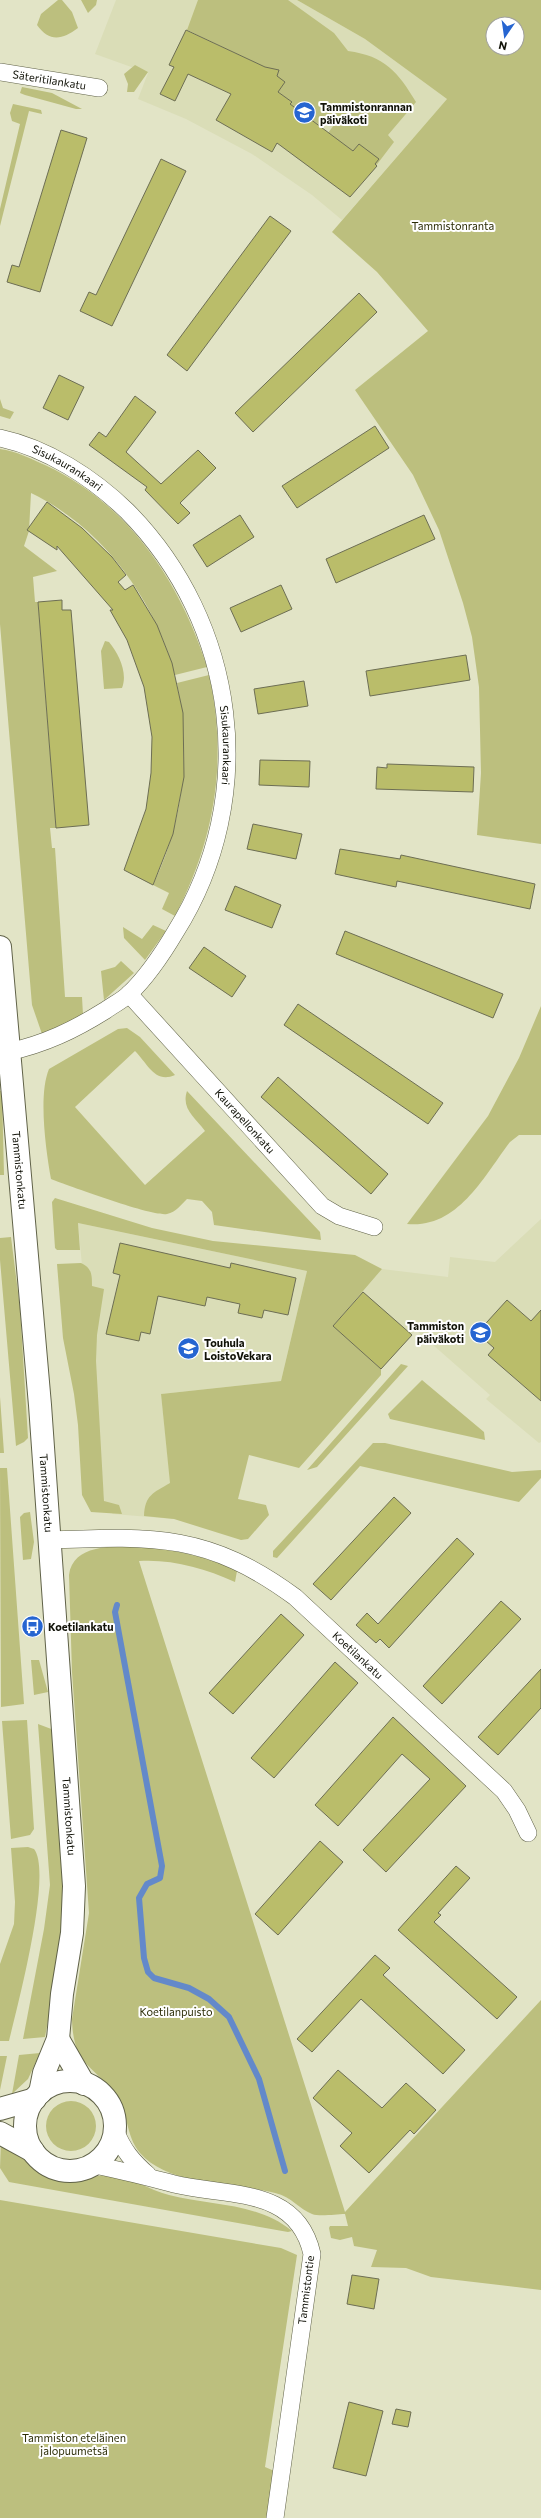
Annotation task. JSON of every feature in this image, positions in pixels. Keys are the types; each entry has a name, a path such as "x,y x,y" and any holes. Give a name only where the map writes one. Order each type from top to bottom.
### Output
{"street":[{"name":"Säteritilankatu","path":"0,72 98,88"},
{"name":"Sisukaurankaari","path":"0,438 42,453 73,469 113,498 143,528 165,555 196,608 216,668 226,726 228,760 226,788 213,855 187,914 155,964 128,994 75,1030 37,1046 8,1052"},
{"name":"Tammistonkatu","path":"0,947 8,1052 24,1212 51,1540 74,1886 72,1933 62,1994 58,2039 44,2073 38,2096"},
{"name":"Kaurapellonkatu","path":"128,994 308,1194 322,1206 339,1216 374,1227"},
{"name":"Koetilankatu","path":"51,1540 123,1536 152,1538 185,1543 241,1562 274,1582 295,1597 504,1791 518,1810 528,1833"},
{"path":"58,2039 84,2084"},
{"path":"0,2109 38,2096 57,2084 75,2082 93,2088 108,2102 115,2120 115,2130 106,2154 94,2165 78,2170 61,2170 45,2163 33,2151 0,2133"},
{"path":"33,2151 26,2134 26,2125 27,2115 38,2096"},
{"name":"Tammistontie","path":"115,2130 122,2149 132,2162 150,2176"},
{"name":"Tammistontie","path":"94,2165 150,2176 174,2184 264,2199 296,2219 309,2241 312,2254 275,2518"}],"shaded area":[{"name":"Tammistonrannan päiväkoti","path":"116,0 297,0 365,39 447,99 342,220 312,195 252,154 186,119 138,99 148,73 95,54"},
{"name":"Tammiston päiväkoti","path":"541,1219 541,1442 539,1443 486,1399 490,1395 416,1330 381,1369 333,1327 382,1269 448,1277 450,1257 495,1262"},
{"name":"Touhula LoistoVekara","path":"78,1223 307,1271 281,1381 161,1394 174,1519 113,1514 105,1509"}],"green space":[{"path":"58,0 62,0 72,12 78,28 61,37 51,37 42,31 37,25 41,14"},
{"path":"81,0 97,0 96,5 88,13"},
{"path":"198,0 288,0 334,33 348,51 361,53 372,57 389,67 403,82 416,102 388,135 394,142 375,167 368,151 359,144 353,151 328,133 334,125 326,120 321,127 290,104 292,102 278,92 277,76 279,70 277,73 187,30"},
{"name":"Tammistonranta","path":"297,0 541,0 541,844 477,835 481,773 479,687 472,637 463,603 439,530 413,475 355,390 428,331 377,272 332,232 447,99 365,39"},
{"path":"135,65 148,72 134,92 127,92 128,84 124,74"},
{"path":"22,87 52,93 82,109 76,109 25,95 20,93"},
{"path":"13,104 41,110 42,114 29,111 0,226 0,209 20,124 12,121 10,113"},
{"path":"0,399 3,408 14,412 10,419 0,416"},
{"path":"0,449 29,458 75,481 102,501 126,524 147,549 166,576 182,605 196,636 207,667 175,675 166,647 154,620 139,593 122,569 81,525 57,508 31,493 29,531 24,546 57,571 33,577 35,602 38,602 56,828 50,828 52,848 55,848 65,997 82,997 83,1015 42,1034 32,1005 0,624"},
{"path":"105,641 109,642 113,647 122,664 124,682 122,688 104,689 101,651"},
{"path":"209,675 215,707 217,738 217,768 214,798 200,858 189,887 175,916 162,909 169,893 153,885 164,861 172,836 182,786 184,735 177,683"},
{"path":"153,925 166,931 145,960 124,938 123,927 142,939"},
{"path":"121,961 134,973 104,1000 101,971 115,967"},
{"path":"541,1006 541,1135 519,1135 510,1142 468,1198 455,1209 441,1218 425,1223 407,1224 488,1116 519,1058"},
{"path":"127,1028 140,1037 175,1075 162,1077 157,1075 148,1067 135,1051 75,1107 145,1185 205,1131 187,1108 187,1091 320,1232 321,1240 214,1225 212,1212 202,1201 187,1199 173,1212 159,1214 111,1200 51,1179 45,1139 43,1108 46,1080 49,1069 118,1029"},
{"path":"0,1091 2,1091 4,1175 0,1175"},
{"path":"55,1198 152,1228 213,1241 355,1255 382,1269 333,1326 381,1369 381,1375 299,1468 249,1455 238,1499 266,1505 269,1515 248,1539 241,1540 174,1519 144,1516 146,1503 151,1495 170,1483 161,1394 281,1381 307,1271 78,1223 80,1250 57,1250 55,1248 52,1202"},
{"path":"11,1237 20,1308 28,1438 16,1446 0,1260 0,1238"},
{"path":"81,1263 91,1272 92,1286 104,1289 97,1335 96,1361 104,1501 119,1505 122,1514 91,1512 82,1495 78,1425 74,1394 63,1338 57,1264"},
{"path":"401,1364 408,1366 317,1467 307,1470"},
{"path":"422,1380 484,1432 485,1440 390,1419 388,1414"},
{"path":"0,1397 4,1453 0,1453"},
{"path":"373,1443 385,1443 512,1472 541,1470 541,1478 519,1502 360,1466 277,1558 273,1557 273,1551"},
{"path":"0,1468 7,1468 24,1704 1,1707"},
{"path":"30,1512 34,1542 31,1559 23,1560 20,1517 24,1513"},
{"name":"Koetilanpuisto","path":"136,1545 175,1551 200,1557 225,1565 237,1571 235,1582 200,1569 176,1563 164,1561 139,1561 345,2212 541,2000 541,2290 431,2277 406,2268 371,2267 377,2250 354,2246 352,2237 340,2240 331,2238 330,2226 348,2226 345,2214 315,2215 307,2212 286,2197 275,2193 203,2182 168,2172 153,2164 140,2153 132,2139 123,2109 116,2095 85,2063 80,2055 73,2034 72,2019 89,1913 72,1672 69,1575 72,1565 86,1552 105,1547"},
{"path":"31,1660 39,1660 48,1692 34,1695"},
{"path":"27,1720 34,1829 30,1835 11,1839 2,1721"},
{"path":"38,1724 54,1730 66,1875 59,1961 45,2037 23,2039 44,1929 50,1885"},
{"path":"28,1847 34,1849 39,1863 37,1911 32,1941 9,2041 0,2041 0,1964 14,1924 15,1902 11,1848"},
{"path":"40,2053 28,2079 12,2094 19,2055"},
{"path":"0,2056 7,2056 0,2090"},
{"path":"66,2101 76,2101 89,2108 96,2121 96,2131 89,2144 76,2151 66,2151 57,2147 50,2140 46,2131 46,2121 50,2112 57,2105"},
{"path":"1,2140 34,2167 55,2179 69,2181 102,2175 117,2176 132,2180 169,2195 249,2210 264,2215 292,2231 288,2232 9,2182 0,2168"},
{"name":"Tammiston eteläinen jalopuumetsä","path":"0,2200 281,2248 297,2255 265,2467 286,2476 281,2518 0,2518"}],"building":[{"path":"186,30 265,67 279,70 277,76 285,82 278,92 292,102 290,104 353,151 359,144 379,159 375,164 377,166 350,197 277,143 272,152 216,120 231,94 188,74 175,101 160,94 174,67 169,65"},
{"path":"61,130 87,138 40,292 7,282 12,265 19,267"},
{"path":"161,159 186,171 112,326 80,311 89,292 96,295"},
{"path":"270,216 291,231 187,371 167,355"},
{"path":"359,293 377,312 253,432 235,413"},
{"path":"59,375 84,387 68,420 43,408"},
{"path":"135,396 156,412 126,452 161,484 198,450 216,468 180,503 190,513 178,524 145,490 147,487 89,445 99,432 106,437"},
{"path":"375,426 389,448 297,508 282,486"},
{"path":"47,502 82,528 112,557 126,575 118,582 125,590 133,585 157,625 172,663 183,713 184,777 173,834 153,885 124,870 146,809 151,773 152,737 144,687 127,640 110,610 113,610 57,546 57,550 27,530"},
{"path":"240,515 254,537 207,567 193,545"},
{"path":"424,515 435,539 336,583 326,559"},
{"path":"281,585 292,609 241,632 230,608"},
{"path":"62,600 62,610 71,610 89,825 56,828 38,602"},
{"path":"466,655 470,680 370,696 366,671"},
{"path":"304,681 308,706 258,714 254,689"},
{"path":"260,760 310,761 309,787 259,785"},
{"path":"387,764 474,767 473,792 376,789 377,767 387,768"},
{"path":"253,824 302,834 296,859 247,849"},
{"path":"340,849 400,859 401,855 535,884 530,909 397,881 396,887 335,874"},
{"path":"235,886 281,905 272,928 225,910"},
{"path":"345,931 503,994 493,1018 336,954"},
{"path":"204,947 246,976 232,997 189,968"},
{"path":"298,1004 443,1103 428,1124 284,1025"},
{"path":"278,1077 388,1174 371,1194 261,1097"},
{"path":"120,1243 230,1268 231,1263 296,1278 288,1315 264,1310 262,1318 238,1313 240,1304 207,1297 205,1306 158,1296 150,1334 141,1332 139,1341 106,1334 120,1275 113,1273"},
{"path":"363,1292 412,1335 381,1369 333,1326"},
{"path":"507,1300 531,1321 541,1310 541,1401 488,1355 494,1348 477,1333"},
{"path":"394,1497 411,1513 331,1600 313,1584"},
{"path":"457,1538 474,1554 389,1648 380,1639 376,1643 356,1625 367,1613 378,1624"},
{"path":"501,1601 521,1619 442,1704 423,1686"},
{"path":"281,1614 304,1635 233,1714 209,1693"},
{"path":"335,1662 358,1683 274,1778 251,1758"},
{"path":"541,1669 541,1708 498,1755 478,1737"},
{"path":"393,1717 466,1786 386,1872 363,1850 430,1779 402,1754 338,1826 315,1805"},
{"path":"320,1841 343,1862 278,1935 255,1914"},
{"path":"456,1866 470,1878 438,1913 441,1915 434,1922 517,1997 497,2019 398,1930"},
{"path":"375,1955 390,1968 383,1975 465,2050 443,2074 361,1999 312,2052 297,2039"},
{"path":"338,2070 382,2108 406,2083 436,2110 414,2134 410,2130 369,2173 340,2146 352,2133 313,2098"},
{"path":"352,2275 379,2279 374,2309 347,2304"},
{"path":"349,2402 383,2411 366,2476 333,2468"},
{"path":"396,2409 411,2412 408,2427 392,2424"}],"waterway":[{"path":"117,1605 115,1612 162,1866 160,1878 147,1884 139,1898 144,1958 148,1972 154,1978 189,1988 209,1999 229,2017 259,2079 285,2171"}],"place":[{"name":"Tammistonrannan päiväkoti","path":"304,113"},
{"name":"Tammiston päiväkoti","path":"480,1332"},
{"name":"Touhula LoistoVekara","path":"188,1349"},
{"name":"Koetilankatu","path":"33,1627"}]}
